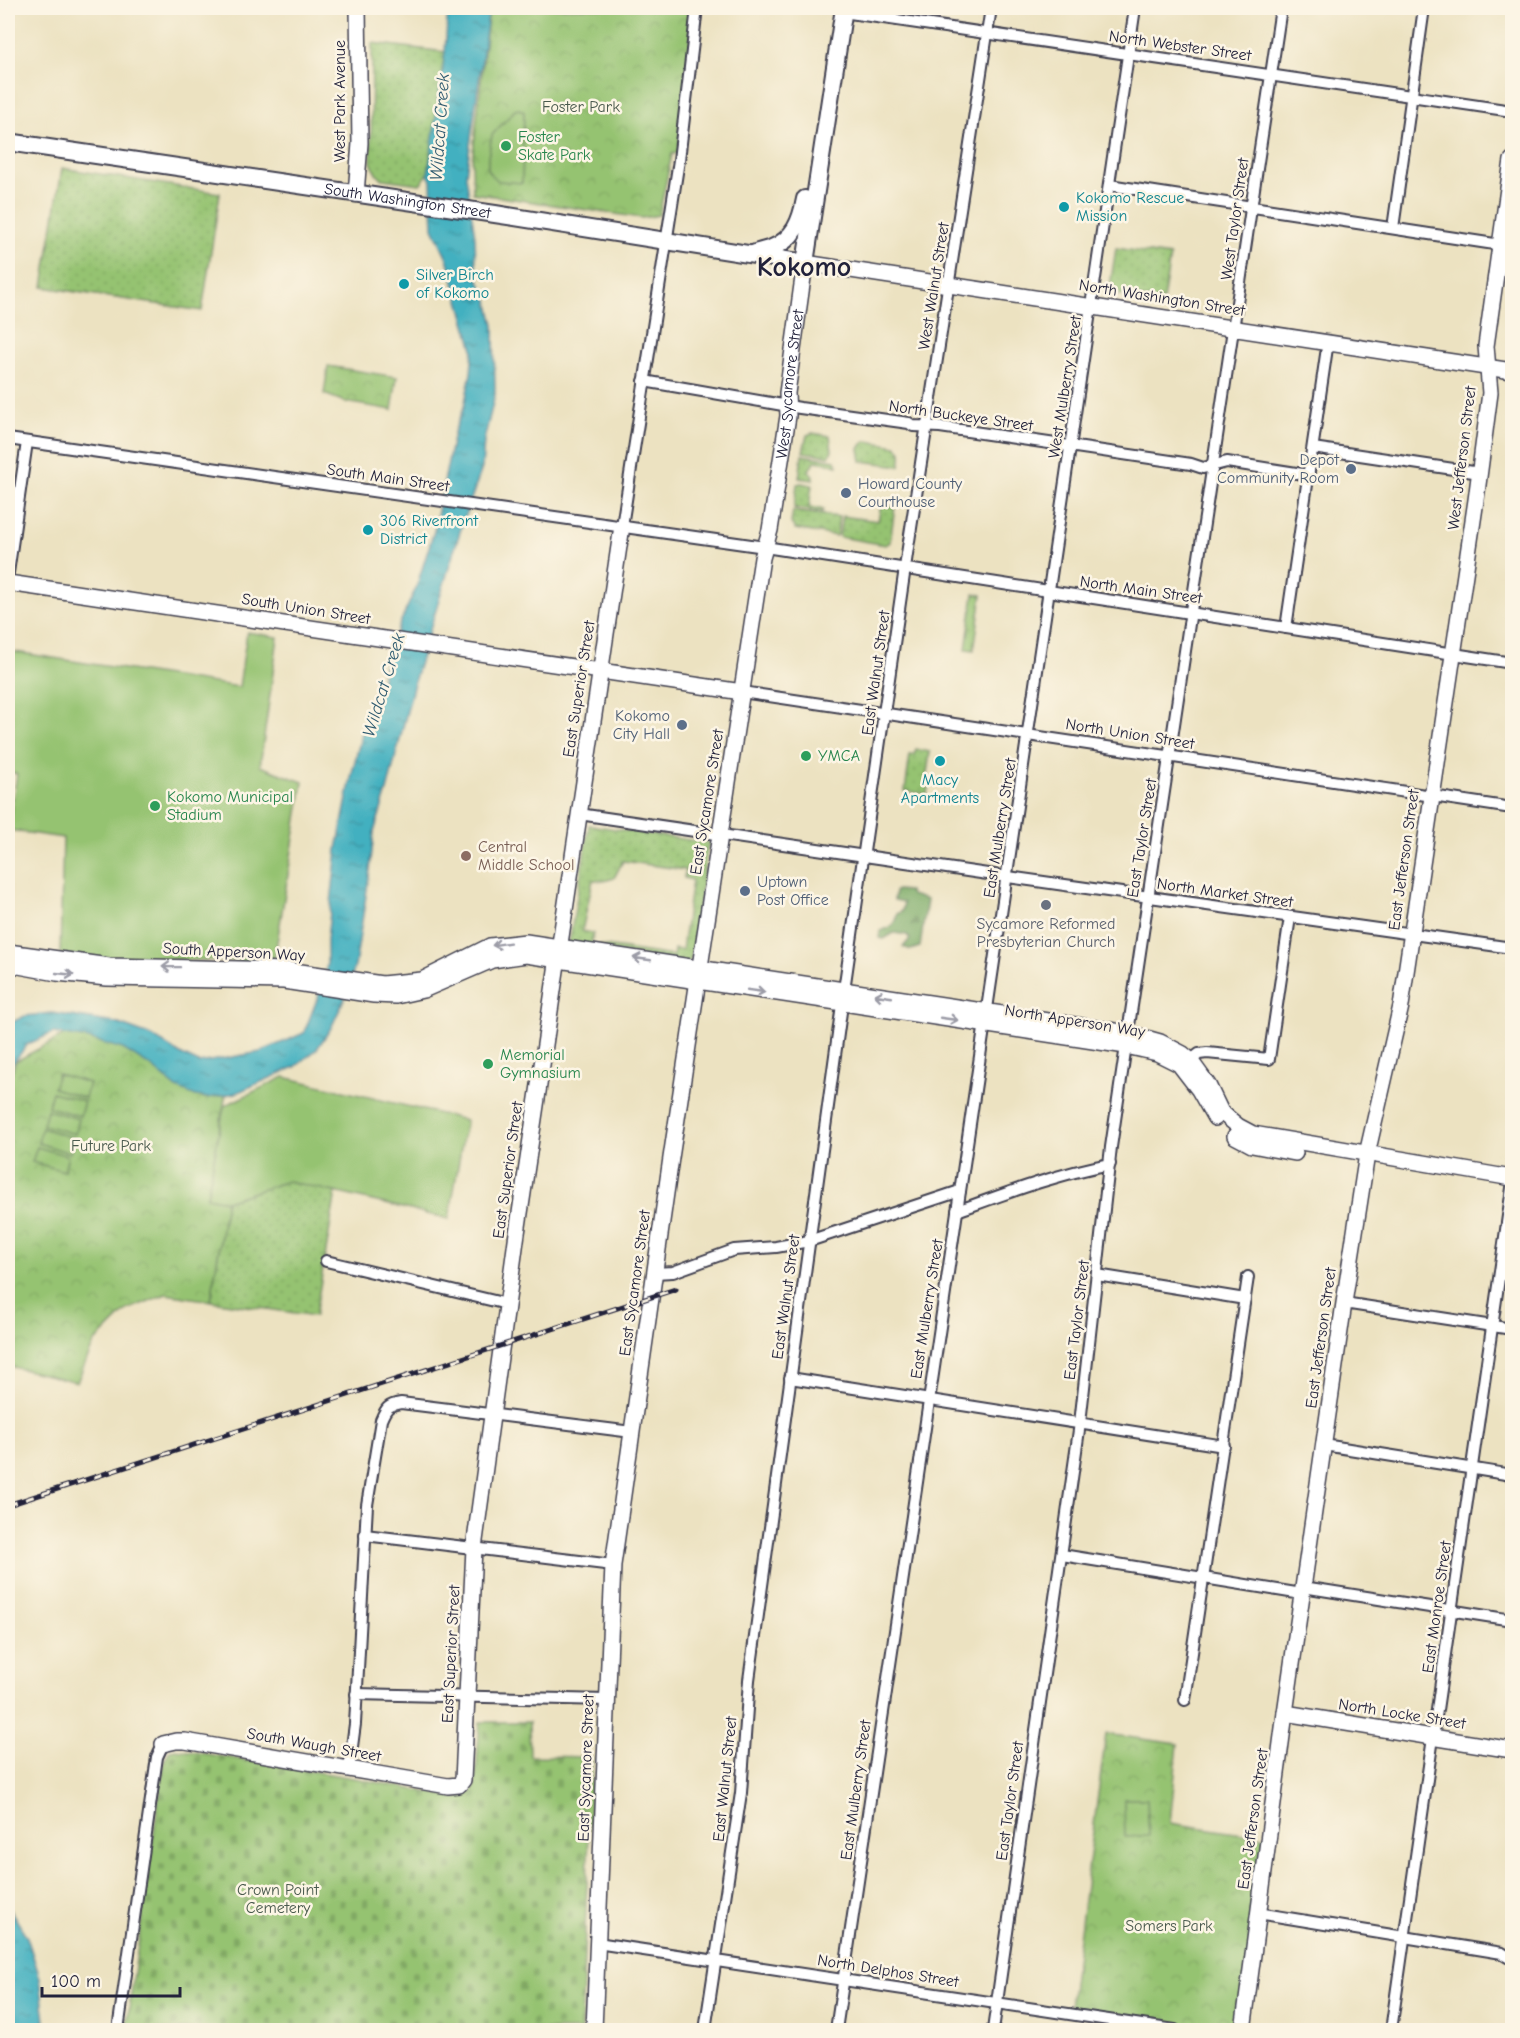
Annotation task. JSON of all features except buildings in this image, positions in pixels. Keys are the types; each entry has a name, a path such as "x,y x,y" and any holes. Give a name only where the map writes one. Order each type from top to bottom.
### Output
{"main road":[{"name":"West Park Avenue","path":"356,194 360,143 358,8"},
{"name":"West Sycamore Street","path":"765,547 770,530 788,416 787,405 805,263 843,10"},
{"path":"752,255 779,244 796,230 823,138"},
{"name":"South Washington Street","path":"8,142 667,240 805,263"},
{"name":"West Jefferson Street","path":"1452,654 1490,393 1491,382 1487,367 1486,346 1512,160"},
{"name":"North Washington Street","path":"805,263 1328,341 1512,371"},
{"name":"East Superior Street","path":"459,1785 463,1780 465,1763 474,1548 507,1304 622,526"},
{"name":"East Sycamore Street","path":"594,2031 613,1565 654,1273 765,547"},
{"name":"South Union Street","path":"8,583 742,692"},
{"name":"East Jefferson Street","path":"1243,2031 1285,1713 1344,1303 1366,1159 1401,1006 1452,654"},
{"name":"South Apperson Way","path":"8,952 109,966 290,976 375,990 422,980 490,946 526,942 558,953 699,976"},
{"name":"South Apperson Way","path":"8,964 57,973 107,978 290,976"},
{"name":"North Apperson Way","path":"699,976 1127,1039 1161,1042 1183,1054 1186,1064 1208,1085 1221,1112 1253,1134 1366,1159 1512,1187"},
{"name":"North Apperson Way","path":"1366,1159 1512,1178"},
{"name":"North Locke Street","path":"1285,1713 1512,1750"},
{"name":"South Waugh Street","path":"163,1744 184,1741 448,1786 459,1785"}],"street":[{"path":"622,526 680,159 697,8"},
{"name":"West Walnut Street","path":"905,568 991,8"},
{"name":"West Mulberry Street","path":"1049,592 1135,8"},
{"name":"West Taylor Street","path":"1192,613 1281,8"},
{"path":"1393,228 1424,8"},
{"name":"North Webster Street","path":"843,10 1512,111"},
{"path":"1109,185 1500,245"},
{"path":"1286,628 1328,341"},
{"name":"North Buckeye Street","path":"645,381 909,423 913,426 928,426 1191,464 1203,468 1227,462 1308,475"},
{"name":"South Main Street","path":"8,439 765,547"},
{"path":"8,573 27,442"},
{"path":"1312,448 1480,473"},
{"name":"North Main Street","path":"765,547 1512,663"},
{"name":"East Walnut Street","path":"705,2031 741,1792 749,1680 808,1241 905,568"},
{"name":"East Mulberry Street","path":"836,2031 1049,592"},
{"name":"East Taylor Street","path":"993,2031 1080,1423 1127,1039 1192,613"},
{"name":"North Union Street","path":"742,692 1512,808"},
{"name":"North Market Street","path":"579,814 1512,948"},
{"path":"1186,1064 1199,1054 1207,1053 1269,1059 1290,917"},
{"path":"957,1211 1032,1184 1086,1168 1110,1164"},
{"name":"East Monroe Street","path":"1391,2031 1512,1187"},
{"path":"654,1273 673,1272 734,1250 808,1241 960,1191"},
{"path":"326,1261 507,1304"},
{"path":"1097,1275 1245,1299"},
{"path":"1185,1700 1248,1277"},
{"path":"1344,1303 1512,1329"},
{"path":"790,1378 1224,1446"},
{"path":"349,1769 355,1724 367,1505 381,1420 386,1408 401,1403 632,1432"},
{"path":"1324,1444 1512,1475"},
{"path":"365,1535 613,1565"},
{"path":"1062,1555 1204,1578 1512,1620"},
{"path":"356,1694 607,1700"},
{"path":"118,2031 157,1757 163,1744"},
{"path":"1258,1913 1507,1956"},
{"name":"North Delphos Street","path":"597,1942 1175,2031"}],"green space":[{"name":"Foster Park","path":"489,8 694,8 678,153 672,154 659,215 642,218 473,193 472,162"},
{"path":"372,43 445,52 428,174 420,184 383,179 376,174 371,162"},
{"name":"Foster Skate Park","path":"519,109 524,112 522,183 499,181 488,169 492,135 515,110"},
{"path":"62,168 220,193 202,311 43,287"},
{"path":"1116,248 1170,256 1163,301 1109,293"},
{"path":"328,366 397,377 392,410 345,402 324,394"},
{"path":"812,433 830,436 832,450 829,456 803,452 807,435"},
{"path":"867,441 899,448 900,466 861,461 859,449"},
{"path":"802,455 835,460 838,465 815,461 809,470 813,480 799,478"},
{"path":"797,484 812,485 809,507 823,509 822,512 794,508"},
{"path":"881,505 895,507 890,542 886,545 839,537 842,516 878,521"},
{"path":"793,511 839,517 836,536 795,529 791,523"},
{"path":"974,594 982,595 974,650 966,649"},
{"name":"Kokomo Municipal Stadium","path":"247,632 278,637 260,766 303,782 274,961 101,959 60,954 63,838 8,830 17,774 8,772 8,651 239,687"},
{"path":"916,749 930,752 925,786 928,787 927,794 905,791 910,755 915,755"},
{"path":"589,825 710,843 707,849 691,959 688,963 569,944","holes":["623,861 685,870 684,878 692,880 682,950 674,949 673,956 592,944 593,933 582,931 593,880 604,881 614,878"]},
{"path":"897,890 909,891 911,895 927,900 920,947 911,950 903,947 910,939 907,935 894,933 884,939 879,938 880,931 887,929 895,921 897,914 902,911 904,902 894,900"},
{"name":"Future Park","path":"77,1028 228,1082 207,1197 226,1201 211,1301 166,1294 127,1310 94,1343 77,1382 8,1366 8,1081 16,1061"},
{"path":"58,1074 89,1083 85,1098 53,1088"},
{"path":"284,1077 466,1120 449,1219 288,1181 226,1201 207,1197 224,1106"},
{"path":"52,1092 84,1101 80,1116 48,1107"},
{"path":"47,1110 79,1119 75,1134 43,1125"},
{"path":"42,1128 74,1138 70,1153 38,1143"},
{"path":"37,1147 68,1156 64,1171 32,1162"},
{"path":"288,1181 336,1192 315,1316 211,1301 226,1201"},
{"name":"Crown Point Cemetery","path":"480,1722 529,1722 530,1756 592,1757 581,2030 126,2030 164,1761 170,1750 176,1749 360,1779 458,1798 471,1792 475,1786"},
{"name":"Somers Park","path":"1106,1734 1178,1744 1170,1823 1268,1838 1243,2030 1175,2030 1069,2014"},
{"path":"1124,1799 1147,1799 1149,1836 1125,1837"}],"water":[{"name":"Wildcat Creek","path":"448,8 489,8 466,175 475,237 476,269 488,300 494,325 495,395 484,440 482,468 416,675 387,791 374,832 355,966 344,1000 331,1028 317,1049 295,1067 236,1093 208,1098 196,1096 177,1088 152,1067 123,1049 89,1039 53,1033 28,1044 12,1064 8,1079 8,1024 25,1016 52,1013 116,1023 152,1036 199,1063 260,1052 304,1033 327,965 327,939 337,849 362,733 375,709 385,663 416,588 434,531 454,432 464,407 471,373 473,349 447,258 433,228 431,181 428,174 445,52"},
{"path":"8,1906 27,1937 40,1978 46,2030 8,2030"}],"railway":[{"path":"8,1505 676,1289"}],"place":[{"name":"Foster Skate Park","path":"506,146"},
{"name":"Kokomo Rescue Mission","path":"1064,207"},
{"name":"Silver Birch of Kokomo","path":"404,284"},
{"name":"Depot Community Room","path":"1351,469"},
{"name":"Howard County Courthouse","path":"846,493"},
{"name":"306 Riverfront District","path":"368,530"},
{"name":"Kokomo City Hall","path":"682,725"},
{"name":"YMCA","path":"806,756"},
{"name":"Macy Apartments","path":"940,761"},
{"name":"Kokomo Municipal Stadium","path":"155,806"},
{"name":"Central Middle School","path":"466,856"},
{"name":"Uptown Post Office","path":"745,891"},
{"name":"Sycamore Reformed Presbyterian Church","path":"1046,905"},
{"name":"Memorial Gymnasium","path":"488,1064"}],"district":[{"name":"Kokomo","path":"804,267"}]}
